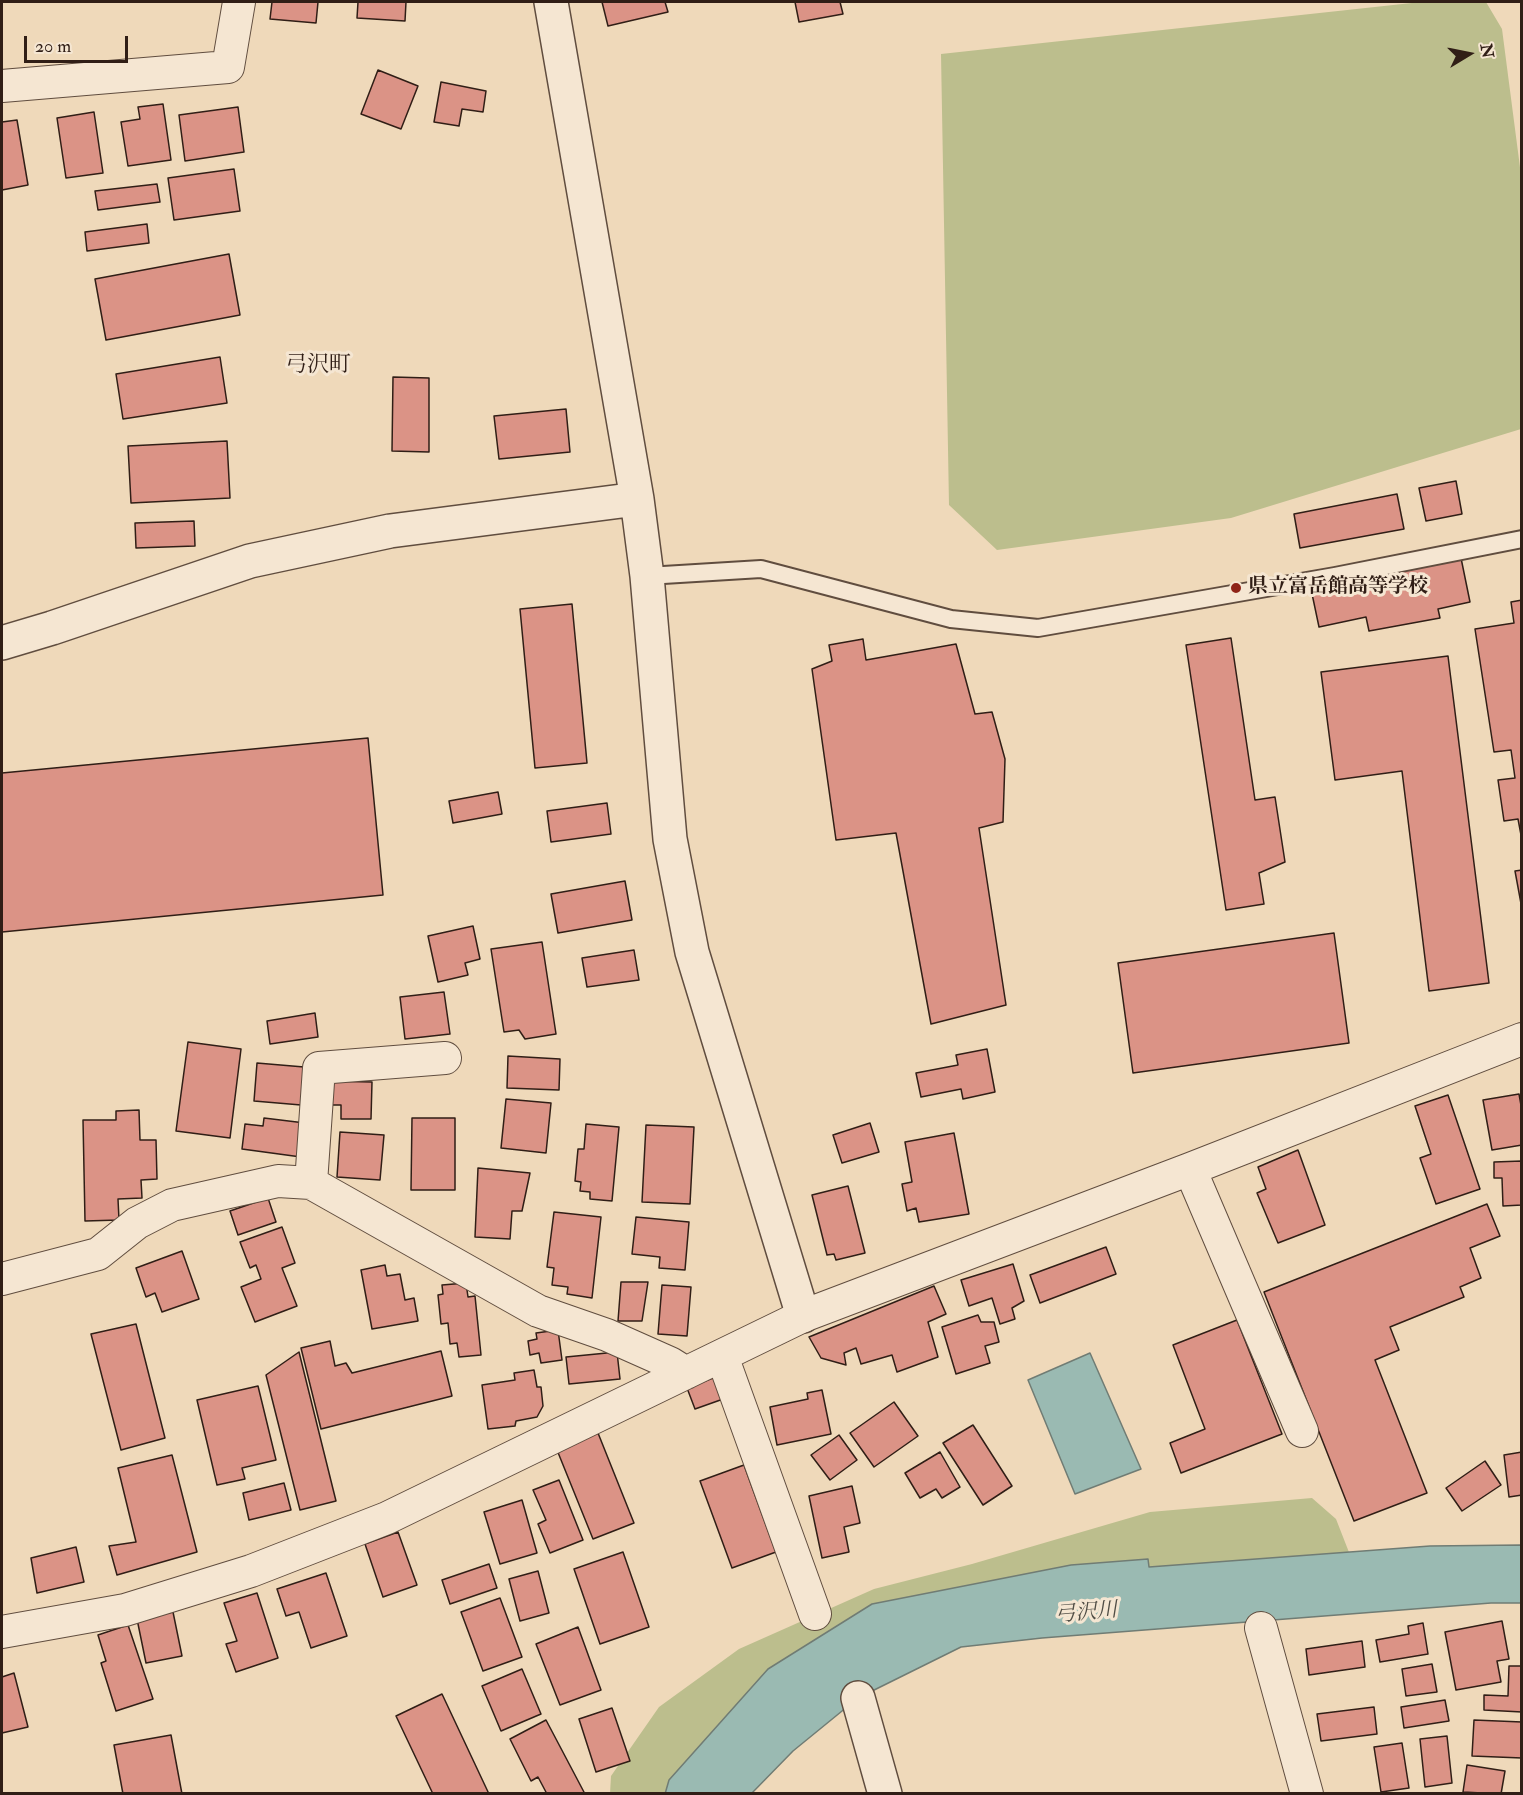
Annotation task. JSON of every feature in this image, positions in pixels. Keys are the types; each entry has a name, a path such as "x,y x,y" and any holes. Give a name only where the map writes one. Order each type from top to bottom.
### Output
{"street":[{"path":"2,86 228,67 238,2"},
{"path":"551,2 637,499 647,576 670,839 692,952 802,1316"},
{"path":"2,643 250,561 390,531 637,499"},
{"path":"2,1632 125,1610 251,1570 387,1518 802,1316 1191,1169 1521,1039"},
{"path":"311,1183 319,1068 445,1058"},
{"path":"1191,1169 1302,1431"},
{"path":"2,1279 98,1254 137,1223 172,1205 278,1181 311,1183 538,1311 607,1335 670,1364 686,1374"},
{"path":"722,1356 815,1614"},
{"path":"1261,1628 1307,1794"},
{"path":"858,1698 885,1794"}],"lane":[{"path":"647,576 761,569 951,620 1038,628 1335,576 1521,539"}],"green space":[{"path":"1421,2 1486,2 1502,29 1521,175 1521,429 1231,518 997,550 949,505 941,54"},
{"path":"1312,1498 1336,1519 1352,1560 907,1624 691,1793 610,1794 611,1776 659,1707 739,1649 874,1589 972,1564 1150,1512"}],"water":[{"path":"1090,1353 1141,1469 1075,1494 1028,1380"},
{"name":"弓沢川","path":"1521,1545 1521,1603 1491,1603 1042,1638 961,1647 858,1698 793,1751 752,1793 665,1794 669,1780 768,1669 872,1604 1071,1565 1148,1559 1149,1567 1430,1546"}],"building":[{"path":"272,2 318,2 316,23 270,19"},
{"path":"358,2 406,2 405,21 357,18"},
{"path":"602,2 665,2 668,12 608,26"},
{"path":"795,2 840,2 843,14 799,22"},
{"path":"378,70 418,86 401,129 361,114"},
{"path":"441,82 486,91 483,112 462,109 459,126 434,122"},
{"path":"163,104 171,160 128,166 121,122 140,119 138,107"},
{"path":"238,107 244,152 185,161 179,115"},
{"path":"94,112 103,173 66,178 57,118"},
{"path":"17,120 28,185 2,190 2,122"},
{"path":"234,169 240,211 174,220 168,178"},
{"path":"157,184 160,202 98,210 95,191"},
{"path":"147,224 149,243 87,251 85,232"},
{"path":"229,254 240,315 106,340 95,279"},
{"path":"220,357 227,403 123,419 116,374"},
{"path":"393,377 429,378 429,452 392,451"},
{"path":"566,409 570,452 499,459 494,416"},
{"path":"227,441 230,498 131,503 128,446"},
{"path":"1456,481 1462,514 1426,521 1419,488"},
{"path":"1397,494 1404,529 1300,548 1294,514"},
{"path":"194,521 195,546 136,548 135,523"},
{"path":"1461,558 1470,602 1438,609 1440,618 1369,631 1366,617 1319,627 1311,589"},
{"path":"1522,600 1521,835 1518,819 1504,821 1498,780 1515,778 1511,750 1494,752 1475,629 1514,623 1511,602"},
{"path":"572,604 587,763 535,768 520,609"},
{"path":"1231,638 1255,800 1275,797 1285,862 1259,873 1264,904 1226,910 1186,645"},
{"path":"863,639 866,660 956,644 975,714 992,712 1005,759 1003,822 979,828 1006,1005 931,1024 896,833 836,840 812,669 832,661 829,645"},
{"path":"1448,656 1489,983 1429,991 1402,771 1335,780 1321,672"},
{"path":"368,738 383,895 2,932 2,773"},
{"path":"498,792 502,814 453,823 449,801"},
{"path":"607,803 611,834 551,842 547,811"},
{"path":"1522,870 1522,909 1515,871"},
{"path":"625,881 632,920 558,933 551,894"},
{"path":"473,926 480,959 465,963 468,975 438,982 428,936"},
{"path":"1334,933 1349,1043 1133,1073 1118,963"},
{"path":"542,942 556,1034 525,1039 519,1030 504,1032 491,949"},
{"path":"634,950 639,980 587,987 582,958"},
{"path":"444,992 450,1034 405,1039 400,997"},
{"path":"315,1013 318,1037 270,1044 267,1021"},
{"path":"188,1042 241,1049 230,1138 176,1131"},
{"path":"987,1049 995,1092 963,1099 961,1089 921,1097 916,1073 958,1065 956,1055"},
{"path":"508,1056 560,1059 559,1090 507,1088"},
{"path":"257,1063 304,1067 301,1105 254,1101"},
{"path":"328,1081 372,1082 371,1119 341,1119 341,1105 327,1105"},
{"path":"1519,1094 1522,1111 1522,1145 1492,1150 1483,1100"},
{"path":"1448,1095 1480,1189 1436,1204 1420,1158 1431,1154 1415,1106"},
{"path":"506,1099 551,1103 546,1153 501,1148"},
{"path":"139,1110 140,1140 156,1140 157,1179 141,1180 142,1198 118,1199 119,1220 85,1221 83,1120 116,1120 116,1111"},
{"path":"264,1118 305,1123 301,1157 242,1149 245,1124 263,1126"},
{"path":"412,1118 455,1118 455,1190 411,1190"},
{"path":"870,1123 879,1152 842,1163 833,1135"},
{"path":"586,1124 619,1127 612,1201 590,1199 590,1192 580,1191 581,1182 575,1181 578,1149 584,1149"},
{"path":"646,1125 694,1127 690,1204 642,1202"},
{"path":"340,1132 384,1135 380,1180 337,1177"},
{"path":"954,1133 969,1214 919,1222 916,1208 907,1211 902,1184 912,1182 905,1142"},
{"path":"1298,1150 1325,1225 1278,1243 1257,1193 1266,1189 1258,1167"},
{"path":"1522,1161 1522,1205 1503,1206 1502,1178 1494,1178 1494,1162"},
{"path":"478,1168 530,1173 522,1211 512,1211 510,1239 475,1237"},
{"path":"848,1186 865,1253 836,1260 834,1254 827,1255 812,1195"},
{"path":"268,1198 276,1222 238,1235 230,1211"},
{"path":"1487,1204 1500,1236 1470,1248 1481,1278 1460,1287 1464,1297 1390,1327 1399,1350 1375,1360 1427,1493 1354,1521 1264,1292"},
{"path":"554,1212 601,1217 592,1298 567,1294 568,1287 552,1285 554,1268 547,1267"},
{"path":"636,1217 689,1222 685,1270 659,1268 660,1257 632,1254"},
{"path":"282,1227 295,1263 282,1268 297,1306 255,1322 241,1287 261,1279 256,1265 250,1268 240,1242"},
{"path":"1106,1247 1116,1274 1040,1303 1030,1275"},
{"path":"182,1251 199,1299 162,1312 155,1293 146,1297 136,1268"},
{"path":"1013,1264 1024,1301 1012,1308 1015,1319 1000,1324 992,1298 969,1306 961,1280"},
{"path":"385,1265 387,1276 400,1274 405,1300 414,1298 418,1321 372,1329 361,1270"},
{"path":"621,1282 648,1282 642,1321 618,1321"},
{"path":"466,1283 468,1297 475,1296 481,1355 459,1357 457,1343 450,1344 448,1323 441,1324 438,1295 443,1294 442,1285"},
{"path":"662,1285 691,1287 687,1336 658,1334"},
{"path":"934,1286 946,1314 928,1322 938,1357 897,1372 892,1355 861,1364 856,1348 844,1353 846,1365 821,1358 809,1337"},
{"path":"978,1315 981,1322 994,1322 999,1342 985,1346 990,1363 956,1374 942,1327"},
{"path":"1237,1320 1282,1434 1181,1473 1170,1443 1205,1429 1173,1345"},
{"path":"136,1324 165,1438 121,1450 91,1334"},
{"path":"558,1330 562,1360 541,1363 539,1353 530,1355 528,1341 537,1339 536,1333"},
{"path":"330,1341 335,1366 346,1363 352,1373 441,1351 452,1396 321,1429 301,1348"},
{"path":"299,1352 336,1501 300,1510 266,1375"},
{"path":"617,1352 620,1379 569,1384 566,1357"},
{"path":"534,1370 537,1387 541,1387 543,1406 537,1417 516,1421 515,1426 488,1429 482,1385 515,1380 514,1373"},
{"path":"718,1376 726,1398 695,1409 687,1388"},
{"path":"258,1386 276,1460 242,1468 245,1479 217,1485 197,1400"},
{"path":"822,1390 831,1434 777,1445 770,1407 808,1399 807,1393"},
{"path":"894,1402 918,1436 874,1467 850,1433"},
{"path":"973,1425 1012,1486 983,1505 943,1443"},
{"path":"598,1433 634,1523 593,1539 557,1450"},
{"path":"839,1435 857,1460 830,1480 811,1455"},
{"path":"940,1452 960,1487 942,1498 936,1489 920,1498 905,1473"},
{"path":"1522,1452 1522,1495 1509,1497 1504,1455"},
{"path":"172,1455 197,1552 117,1575 109,1546 136,1542 118,1468"},
{"path":"1485,1461 1501,1485 1462,1511 1446,1488"},
{"path":"744,1465 776,1552 732,1568 700,1481"},
{"path":"559,1480 583,1540 550,1553 538,1524 546,1520 533,1490"},
{"path":"284,1483 291,1510 249,1520 243,1493"},
{"path":"852,1486 860,1523 844,1527 849,1552 822,1558 809,1496"},
{"path":"522,1500 537,1553 500,1564 484,1512"},
{"path":"398,1532 417,1585 383,1597 365,1544"},
{"path":"76,1547 84,1582 37,1593 31,1558"},
{"path":"623,1552 649,1627 600,1644 574,1569"},
{"path":"489,1564 497,1588 450,1604 442,1580"},
{"path":"538,1571 549,1613 520,1621 509,1579"},
{"path":"326,1573 347,1636 311,1648 299,1612 286,1616 277,1589"},
{"path":"257,1593 278,1658 236,1672 226,1644 237,1641 224,1603"},
{"path":"500,1598 522,1657 483,1671 461,1612"},
{"path":"173,1612 182,1656 146,1663 137,1619"},
{"path":"1502,1621 1509,1659 1497,1661 1501,1682 1456,1690 1445,1632"},
{"path":"1423,1623 1428,1654 1380,1662 1376,1640 1409,1634 1408,1626"},
{"path":"128,1625 153,1699 116,1711 101,1663 106,1661 98,1635"},
{"path":"578,1627 601,1690 560,1705 536,1644"},
{"path":"1362,1641 1365,1667 1309,1675 1306,1649"},
{"path":"1432,1664 1437,1692 1406,1696 1402,1669"},
{"path":"1509,1666 1522,1666 1522,1712 1484,1710 1484,1695 1508,1696"},
{"path":"522,1669 541,1714 501,1731 482,1686"},
{"path":"14,1673 28,1727 2,1733 2,1677"},
{"path":"442,1694 489,1794 433,1794 396,1716"},
{"path":"1445,1700 1449,1721 1404,1728 1401,1707"},
{"path":"1374,1707 1377,1734 1321,1741 1317,1714"},
{"path":"612,1708 630,1761 596,1772 579,1719"},
{"path":"546,1720 585,1794 547,1794 538,1777 531,1781 510,1739"},
{"path":"1474,1720 1522,1722 1522,1758 1472,1756"},
{"path":"171,1735 182,1794 123,1794 114,1745"},
{"path":"1447,1736 1452,1783 1425,1787 1420,1739"},
{"path":"1402,1743 1409,1788 1381,1792 1374,1747"},
{"path":"1467,1765 1505,1771 1501,1794 1463,1792"}],"place":[{"name":"県立富岳館高等学校","path":"1236,588"}],"district":[{"name":"弓沢町","path":"318,366"}]}
